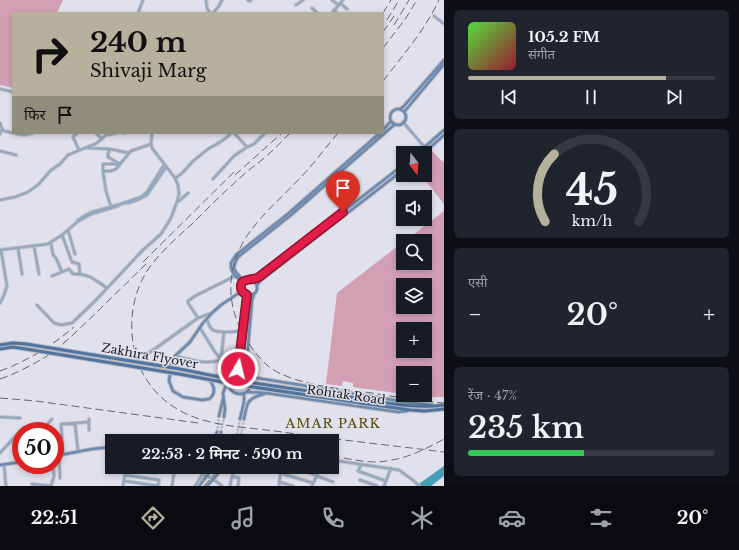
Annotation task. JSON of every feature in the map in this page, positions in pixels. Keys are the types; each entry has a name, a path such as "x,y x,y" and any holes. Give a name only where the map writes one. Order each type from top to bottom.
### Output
{"main road":[{"path":"395,124 390,118 392,111 400,109 404,106 444,60"},
{"path":"404,112 444,64"},
{"path":"384,134 395,124 398,125 405,119 406,115 400,109"},
{"path":"384,129 391,121"},
{"path":"429,146 444,130"},
{"path":"254,294 247,295 242,291 242,284 231,268 231,263 236,255 289,213 379,134"},
{"path":"257,285 252,280 242,279 236,273 234,263 238,257 291,215 384,134"},
{"path":"430,146 444,136"},
{"path":"252,280 259,277 396,170"},
{"path":"240,419 245,393 252,381 247,358 252,300 257,285 261,280 396,175"},
{"path":"242,284 248,279"},
{"path":"209,380 213,386 213,395 209,399 202,400 178,395 173,391 169,381 172,361 175,356 187,346 206,318 212,312 242,291"},
{"path":"238,370 247,295"},
{"name":"Zakhira Flyover","path":"0,345 13,343 26,344 410,410"},
{"name":"Zakhira Flyover","path":"0,349 14,347 233,384 361,401 425,407 442,406"},
{"path":"219,416 223,393 228,382 228,378 232,373 238,370 244,371 250,376"},
{"name":"Rohtak Road","path":"250,376 412,403 442,406"},
{"path":"228,382 230,389 233,392 240,394 245,393"},
{"name":"Rohtak Road","path":"245,393 266,393 398,412 410,410 424,411 444,409"},
{"path":"244,419 246,406 249,400 266,393"},
{"path":"223,398 225,409 224,417"},
{"path":"244,402 246,406"},
{"path":"64,454 105,448"},
{"path":"2,465 12,463"},
{"path":"207,486 218,474"},
{"path":"199,486 208,475"}],"street":[{"path":"138,12 143,0"},
{"path":"206,0 207,8 210,12"},
{"path":"212,12 219,6 222,0"},
{"path":"296,6 303,0"},
{"path":"332,0 347,9"},
{"path":"334,10 343,0"},
{"path":"312,8 316,12"},
{"path":"434,16 444,24"},
{"path":"0,89 12,92"},
{"path":"403,122 423,146"},
{"path":"0,123 2,129 0,134"},
{"path":"2,129 12,133"},
{"path":"18,134 28,134"},
{"path":"76,134 73,137 79,150"},
{"path":"97,134 102,139"},
{"path":"0,200 16,197 32,190 68,155 97,143 106,135 112,134"},
{"path":"37,305 54,323 61,325 68,324 75,320 143,250 161,234 171,218 179,194 178,185 175,178 154,150 152,144 152,134"},
{"path":"175,178 179,176 194,160 232,134"},
{"path":"234,134 247,147"},
{"path":"213,179 234,156 254,144 264,134"},
{"path":"103,171 111,171 116,169 129,153 152,144"},
{"path":"86,147 110,149 129,153"},
{"path":"110,149 108,157 120,165"},
{"path":"0,151 16,155"},
{"path":"111,207 106,191 103,164 120,165"},
{"path":"0,303 6,286 1,250 46,245 62,235 77,222 91,214 134,201 145,196 165,166"},
{"path":"177,202 188,193"},
{"path":"68,230 75,254"},
{"path":"62,235 72,262 79,264 80,274"},
{"path":"51,243 53,255 56,258 62,272"},
{"path":"34,246 38,274"},
{"path":"18,248 22,274"},
{"path":"52,276 69,269 73,274 89,276 107,288"},
{"path":"198,318 188,304 189,300 235,275"},
{"path":"149,352 198,318 212,312"},
{"path":"206,318 210,327 217,332 243,331"},
{"path":"200,328 221,359"},
{"path":"221,359 224,332"},
{"path":"175,356 201,362 221,359 239,362"},
{"path":"0,417 20,418"},
{"path":"49,422 52,419"},
{"path":"64,424 89,421 89,430"},
{"path":"76,423 78,451"},
{"path":"0,453 12,440"},
{"path":"339,461 399,470 419,486"},
{"path":"361,464 358,471 386,481"},
{"path":"2,465 6,486"},
{"path":"384,486 391,468"},
{"path":"32,484 50,486 54,474"},
{"path":"59,474 60,478"},
{"path":"172,486 175,474"},
{"path":"278,486 280,474"},
{"path":"283,474 313,485 317,476"},
{"path":"312,474 333,482"},
{"path":"123,486 125,475 159,480 159,486 124,481"},
{"path":"195,486 202,475 208,475 222,486"},
{"path":"230,486 232,476 239,478 238,486"},
{"path":"360,480 377,486"},
{"path":"279,482 293,486"}],"shaded area":[{"path":"0,0 63,0 57,12 12,12 12,88 0,85"},
{"path":"432,151 443,162 444,161 444,204 427,182 432,182"},
{"path":"444,211 444,397 432,397 432,366 396,366 396,393 353,387 353,383 343,381 342,386 326,384 337,293 396,247 396,270 432,270 432,234 414,234 424,226 432,226 432,220"}],"water":[{"path":"444,466 444,476 431,486 416,486"}],"tunnel":[{"path":"217,432 219,416"},
{"path":"221,432 224,417"},
{"path":"237,434 240,419"},
{"path":"241,434 244,419"}],"railway":[{"path":"384,12 391,0"},
{"path":"387,20 399,0"},
{"path":"394,25 409,0"},
{"path":"384,47 406,18 417,0"},
{"path":"384,80 427,22 439,0"},
{"path":"384,31 394,16"},
{"path":"235,175 281,134"},
{"path":"289,134 270,153 246,172 174,240 159,256 144,276 136,295 132,314 133,343 142,372 154,389 168,403 188,415 200,419 237,427 444,452"},
{"path":"337,134 304,174 259,220 245,238 236,256 232,274 231,292 233,310 236,318 245,338 258,356 268,366 290,378 332,388 444,403"},
{"path":"143,262 236,170"},
{"path":"0,379 33,364 58,348 149,261"},
{"path":"0,371 20,363 39,352 74,327"},
{"path":"0,398 36,401 198,423"},
{"path":"339,457 376,462 394,460 412,455 444,439"},
{"path":"204,486 214,474"}],"district":[{"name":"AMAR PARK","path":"333,423"}],"route":[{"path":"238,369 247,295 244,294 241,288 244,281 259,277 343,212"}]}
